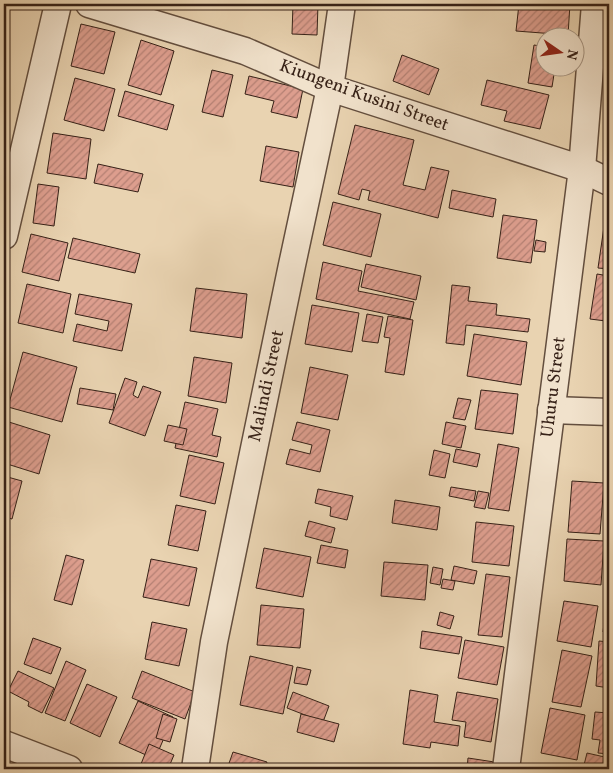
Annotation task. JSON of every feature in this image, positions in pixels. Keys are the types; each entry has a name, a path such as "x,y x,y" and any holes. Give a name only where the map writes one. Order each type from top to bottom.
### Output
{"street":[{"path":"4,236 58,4"},
{"name":"Kiungeni Kusini Street","path":"89,4 245,51 330,88 582,170 609,182"},
{"name":"Malindi Street","path":"195,769 214,642 330,88 342,4"},
{"name":"Uhuru Street","path":"506,769 582,170 595,4"},
{"path":"551,410 609,412"},
{"path":"4,744 69,769"}],"building":[{"path":"4,4 14,4 13,9 4,7"},
{"path":"249,4 272,4 271,9"},
{"path":"293,4 318,4 317,35 292,34"},
{"path":"519,4 570,4 568,28 536,28 536,33 516,31"},
{"path":"4,20 9,21 4,45"},
{"path":"81,24 115,32 104,74 71,66"},
{"path":"141,40 174,51 161,95 128,85"},
{"path":"534,45 536,45 536,78 553,78 552,87 528,83"},
{"path":"402,55 439,69 429,95 393,81"},
{"path":"212,70 233,75 223,117 202,112"},
{"path":"249,76 303,89 297,118 271,112 274,101 245,94"},
{"path":"75,78 115,89 104,131 64,120"},
{"path":"487,80 549,95 540,129 504,121 507,111 481,105"},
{"path":"125,91 174,105 167,130 118,116"},
{"path":"355,125 414,140 403,185 425,190 431,167 449,171 438,218 368,200 370,191 362,189 359,200 338,194"},
{"path":"53,133 91,139 86,179 47,173"},
{"path":"266,146 299,152 293,187 260,181"},
{"path":"98,164 143,174 138,192 94,183"},
{"path":"38,184 59,187 54,226 33,223"},
{"path":"452,190 496,199 493,217 449,208"},
{"path":"333,202 381,214 371,257 323,245"},
{"path":"503,215 537,220 531,263 497,258"},
{"path":"605,220 609,221 609,269 598,268"},
{"path":"31,234 68,243 59,281 22,272"},
{"path":"73,238 140,254 135,273 68,258"},
{"path":"536,240 546,242 545,252 534,251"},
{"path":"323,262 362,271 358,291 414,302 410,319 316,299"},
{"path":"366,264 421,276 416,300 361,287"},
{"path":"597,274 609,276 606,321 590,319"},
{"path":"27,284 71,294 63,333 18,323"},
{"path":"452,285 470,287 468,301 497,304 496,315 530,319 528,332 466,325 464,345 446,343"},
{"path":"196,288 247,294 242,338 190,331"},
{"path":"79,294 132,304 122,351 73,341 77,324 107,331 109,321 75,314"},
{"path":"312,305 359,313 352,352 305,344"},
{"path":"367,314 383,317 378,343 362,341"},
{"path":"388,316 413,320 404,375 385,372 390,338 384,337"},
{"path":"474,334 527,342 521,385 467,376"},
{"path":"23,352 77,367 62,422 8,407"},
{"path":"194,357 232,363 226,403 188,396"},
{"path":"310,367 348,375 338,420 301,413"},
{"path":"125,378 137,382 133,395 138,398 143,386 161,392 145,436 109,423"},
{"path":"80,388 116,394 113,410 77,404"},
{"path":"481,390 518,394 513,434 475,429"},
{"path":"458,398 471,400 465,420 453,418"},
{"path":"185,402 218,409 212,435 221,437 217,457 175,448"},
{"path":"9,422 50,435 39,474 4,463 4,441"},
{"path":"297,422 330,430 320,472 286,464 290,449 310,454 312,445 292,440"},
{"path":"446,422 466,426 461,448 442,444"},
{"path":"168,425 187,429 183,445 164,441"},
{"path":"498,444 519,448 509,511 488,508"},
{"path":"456,449 480,454 477,467 453,462"},
{"path":"434,450 450,454 445,478 429,475"},
{"path":"189,455 224,463 215,504 180,496"},
{"path":"4,476 22,481 12,519 4,517"},
{"path":"572,481 604,483 600,534 568,532"},
{"path":"451,487 476,491 474,501 449,496"},
{"path":"318,489 353,496 347,520 330,516 331,507 315,503"},
{"path":"478,491 489,493 485,509 474,507"},
{"path":"395,500 440,507 437,530 392,523"},
{"path":"176,505 206,511 198,551 168,545"},
{"path":"606,518 609,518 609,533 605,533"},
{"path":"309,521 335,528 331,543 305,536"},
{"path":"476,522 514,526 509,566 472,562"},
{"path":"567,539 604,541 601,585 564,581"},
{"path":"609,541 609,579 606,578"},
{"path":"321,545 348,550 345,568 317,563"},
{"path":"264,548 311,557 303,597 256,588"},
{"path":"66,555 84,560 72,605 54,600"},
{"path":"151,559 197,568 189,606 143,597"},
{"path":"384,562 428,565 425,600 381,596"},
{"path":"454,566 477,571 474,584 451,580"},
{"path":"433,567 443,569 440,585 430,583"},
{"path":"486,574 510,577 502,637 478,635"},
{"path":"443,579 455,581 453,590 441,588"},
{"path":"607,596 609,596 609,633 603,632"},
{"path":"564,601 598,606 591,647 557,641"},
{"path":"261,605 304,609 300,648 257,645"},
{"path":"440,612 454,616 450,629 437,625"},
{"path":"152,622 187,629 179,666 145,659"},
{"path":"422,631 462,637 459,654 420,648"},
{"path":"33,638 61,648 51,674 24,664"},
{"path":"465,640 504,647 497,685 458,678"},
{"path":"599,641 609,642 609,688 596,686"},
{"path":"562,650 592,656 581,707 552,702"},
{"path":"250,656 293,666 283,714 240,705"},
{"path":"66,661 86,670 65,721 45,713"},
{"path":"297,667 311,670 307,685 294,683"},
{"path":"18,671 54,688 42,713 28,706 29,702 8,691"},
{"path":"142,671 195,692 185,719 132,698"},
{"path":"87,684 117,697 100,737 70,723"},
{"path":"410,690 438,695 434,722 460,726 458,746 431,742 430,748 403,744"},
{"path":"293,692 329,706 323,722 287,708"},
{"path":"457,692 498,699 491,742 464,737 466,722 452,720"},
{"path":"138,701 173,717 155,759 119,743"},
{"path":"550,708 585,715 577,760 541,753"},
{"path":"595,712 609,713 609,754 598,753 600,740 592,739"},
{"path":"163,714 177,719 170,742 156,738"},
{"path":"301,714 339,724 334,742 297,732"},
{"path":"149,744 174,755 168,769 154,769 141,764"},
{"path":"233,752 267,762 265,769 227,769"},
{"path":"587,753 609,758 609,769 583,769"},
{"path":"468,758 501,763 500,769 467,769"}]}
